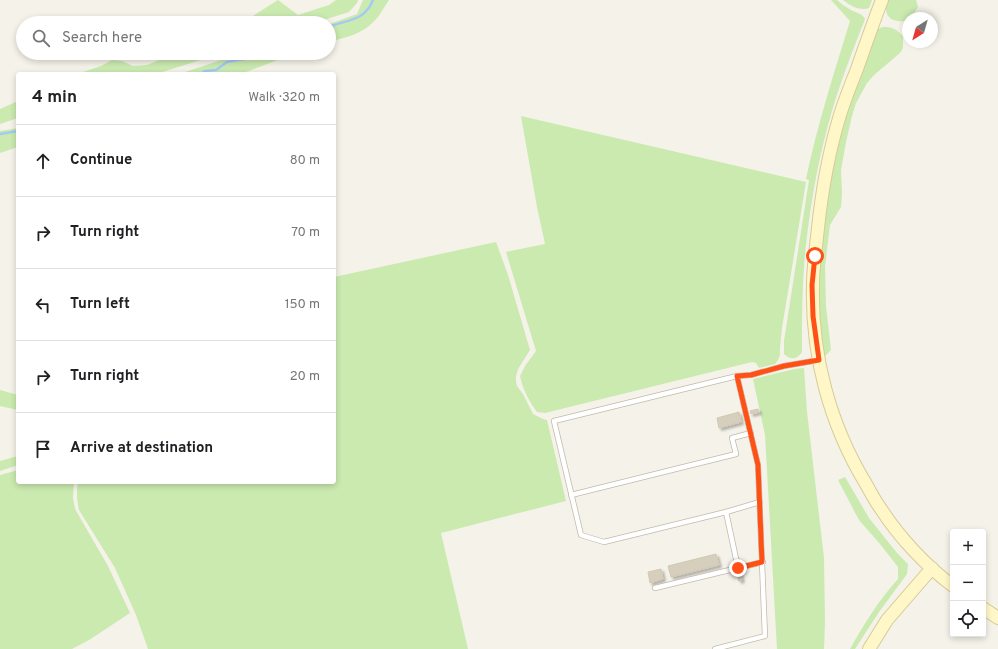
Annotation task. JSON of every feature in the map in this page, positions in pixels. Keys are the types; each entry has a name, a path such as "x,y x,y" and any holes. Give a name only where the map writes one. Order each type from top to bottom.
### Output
{"main road":[{"path":"882,0 840,115 827,166 821,203 812,285 813,316 819,360 826,395 839,432 857,470 881,510 907,543 950,583"},
{"path":"869,649 888,620 932,568"},
{"path":"986,610 998,618"}],"lane":[{"path":"760,502 726,512 604,542 581,535 554,421 737,376 751,375 784,366 819,360"},
{"path":"715,649 765,636 758,465 737,376"},
{"path":"571,495 736,454 732,438 751,433"},
{"path":"726,512 738,568"},
{"path":"655,588 762,562"}],"green space":[{"path":"278,0 298,15 329,5 336,0 358,0 349,12 336,16 253,16"},
{"path":"363,0 389,0 373,23 351,36 336,40 336,22 357,14"},
{"path":"831,0 837,0 849,9 861,14 865,19 847,65 827,128 819,161 810,211 805,258 802,299 802,352 798,357 791,358 784,354 784,341 809,180 806,179 821,119 850,21"},
{"path":"843,0 872,0 869,8 862,9 852,6"},
{"path":"888,0 916,0 918,7 915,12 902,12 902,21 891,19 887,14 886,9"},
{"path":"889,27 898,32 902,35 903,48 900,53 874,75 867,83 856,103 852,116 841,170 841,207 830,225 825,267 826,306 831,350 825,356 818,309 820,245 825,207 838,147 855,84 878,29"},
{"path":"112,60 122,61 133,66 147,65 160,60 201,60 162,72 83,72 101,66"},
{"path":"222,60 278,60 246,72 185,72"},
{"path":"16,102 16,119 0,124 0,109"},
{"path":"521,116 806,182 782,328 780,355 775,364 759,368 756,363 752,362 545,413 537,412 527,395 520,376 536,351 506,252 545,244"},
{"path":"16,128 16,148 0,153 0,131"},
{"path":"496,242 508,275 530,350 518,369 516,376 517,386 523,394 533,414 547,420 566,501 441,533 468,649 148,649 136,615 115,568 79,510 77,496 78,484 336,484 336,277"},
{"path":"804,368 807,412 824,558 824,649 777,649 765,435 753,379"},
{"path":"0,390 16,394 16,410 0,406"},
{"path":"16,457 16,466 0,471 0,461"},
{"path":"16,471 16,484 74,484 73,498 75,509 108,566 130,613 89,640 72,649 0,649 0,475"},
{"path":"845,477 869,518 897,553 908,564 907,574 879,612 855,649 850,649 872,612 898,579 898,567 859,520 838,480"}],"building":[{"path":"758,409 759,412 751,414 750,411"},
{"path":"739,412 741,422 719,428 717,418"},
{"path":"716,554 719,565 671,577 668,566"},
{"path":"661,569 663,579 650,583 648,572"},
{"path":"740,573 742,580 739,581 737,574"}],"waterway":[{"path":"336,24 355,19 360,16 365,12 373,0"},
{"path":"203,72 216,70 227,62 238,60"},
{"path":"0,134 16,131"}],"route":[{"path":"738,568 762,562 758,465 737,376 751,375 784,366 819,360 813,316 812,285 815,256"}]}
